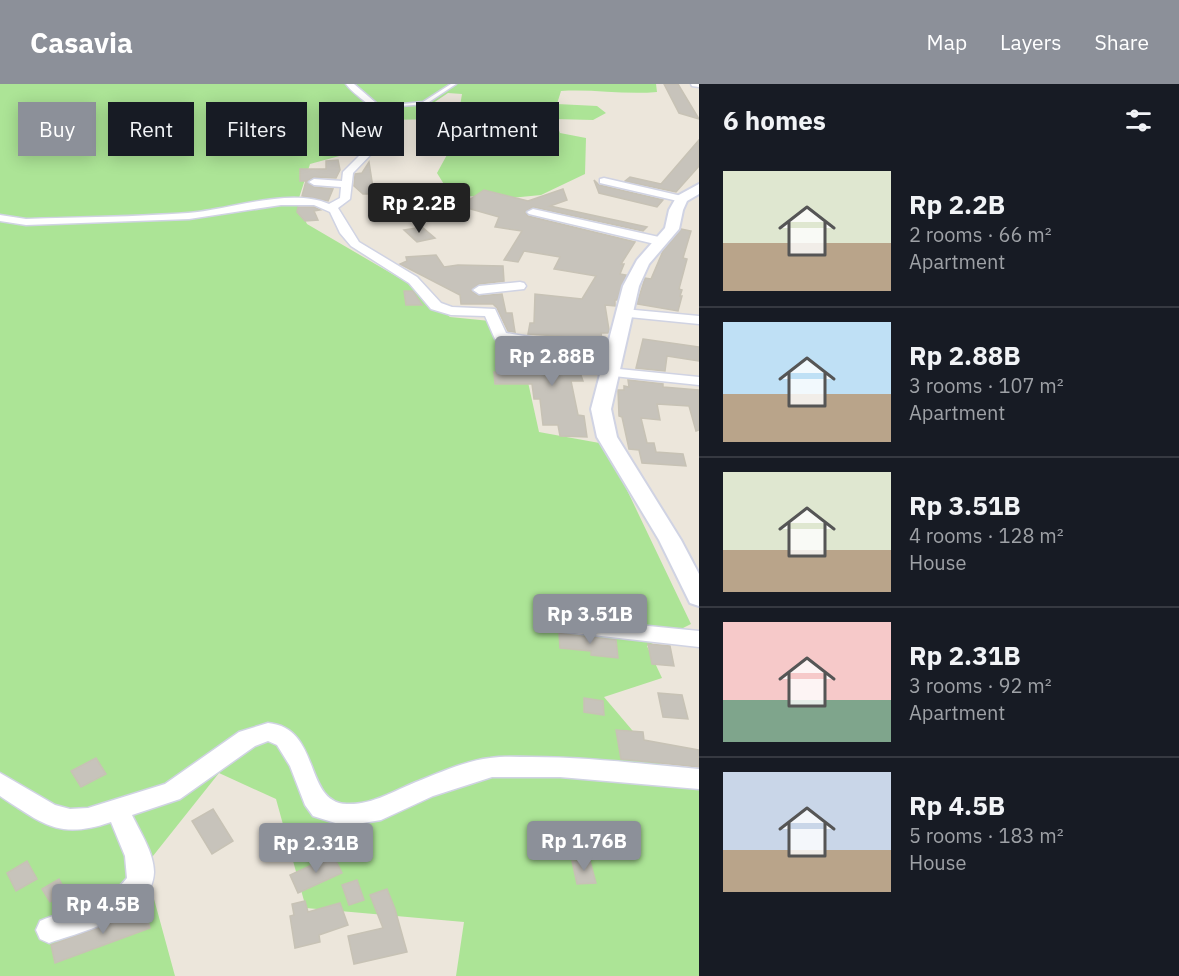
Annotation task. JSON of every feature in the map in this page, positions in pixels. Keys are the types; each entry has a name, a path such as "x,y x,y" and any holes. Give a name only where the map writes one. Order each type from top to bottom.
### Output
{"street":[{"path":"350,84 370,102"},
{"path":"331,207 345,199 348,172 364,156"},
{"path":"604,181 682,200"},
{"path":"314,182 346,184"},
{"path":"699,188 682,200 676,210 672,229 659,241 642,263 635,277 601,409 607,436 670,540 699,597"},
{"path":"0,218 26,222 189,216 288,201 313,201 331,207 355,244 413,280 436,306 451,311 490,312"},
{"path":"532,212 659,241"},
{"path":"470,277 490,312 498,334 503,338 616,346"},
{"path":"479,290 520,286"},
{"path":"624,313 699,320"},
{"path":"609,372 699,381"},
{"path":"558,624 699,639"},
{"path":"0,783 49,815 70,820 88,819 172,792 247,740 268,732 278,733 285,738 300,763 313,798 322,808 345,815 360,814 381,808 460,776 492,767 551,767 699,779"},
{"path":"49,930 121,902 134,892 140,882 141,868 118,810"}],"lane":[{"path":"404,105 424,103 454,84"}],"green space":[{"path":"0,84 656,84 657,92 561,91 558,102 461,102 462,94 448,93 435,102 416,102 416,120 404,120 404,102 319,102 319,156 339,156 310,164 297,204 307,224 418,289 450,317 490,321 526,373 539,432 605,444 691,624 647,646 662,678 604,697 671,776 699,785 699,976 456,976 464,922 306,908 276,799 219,773 145,866 175,976 0,976"},
{"path":"559,104 597,106 606,113 593,120 559,119"},
{"path":"559,130 560,133 586,138 585,174 541,195 499,199 450,194 437,173 446,156 559,156"}],"building":[{"path":"664,84 678,84 699,119 679,113"},
{"path":"699,140 699,166 676,192 625,181 630,177 661,184"},
{"path":"338,160 340,170 336,178 314,177 307,181 314,187 333,189 328,201 302,196 306,181 300,181 300,169 326,169 326,161"},
{"path":"369,162 374,194 363,194 354,186 355,174 362,173"},
{"path":"594,180 599,185 663,200 657,207 599,193"},
{"path":"563,189 567,200 550,206 647,227 643,231 533,207 525,212 528,216 635,242 621,264 624,264 620,274 626,275 617,300 615,300 615,306 605,305 609,330 608,333 601,333 602,339 528,334 530,323 534,323 535,294 582,299 596,276 554,269 560,257 524,251 518,262 504,260 522,231 495,227 499,217 460,206 484,190 528,201"},
{"path":"298,207 314,207 320,210 314,211 318,220 305,221 297,212"},
{"path":"422,227 435,238 417,242 404,230"},
{"path":"681,229 691,231 683,258 687,259 679,289 682,290 680,296 682,296 678,311 637,304 645,278 651,279 663,251"},
{"path":"436,255 444,267 503,266 504,281 479,284 471,291 479,296 502,294 506,313 512,313 515,332 508,331 493,304 461,304 460,295 400,264 407,261 406,257"},
{"path":"404,291 413,291 422,305 406,305"},
{"path":"643,339 699,347 699,361 667,356 665,371 636,368"},
{"path":"527,347 572,350 583,381 571,381 578,415 584,416 587,437 560,436 558,425 543,425 540,399 534,399 532,384 495,384 494,372 523,373"},
{"path":"628,380 663,384 663,387 699,390 699,430 696,431 689,406 657,404 660,420 641,418 647,443 654,443 656,452 683,454 686,466 642,463 639,450 629,449 622,417 619,416 618,390 624,390 624,386 629,387"},
{"path":"559,633 616,640 618,658 591,655 591,651 560,648"},
{"path":"648,644 670,646 674,666 652,664"},
{"path":"658,693 682,695 688,719 663,717"},
{"path":"584,698 603,701 604,715 584,712"},
{"path":"616,730 643,732 644,740 699,750 699,767 621,759"},
{"path":"96,758 106,774 81,787 71,771"},
{"path":"213,809 233,841 212,854 192,821"},
{"path":"333,855 342,873 298,893 290,875"},
{"path":"27,861 37,879 16,891 7,873"},
{"path":"572,861 590,861 596,883 577,884"},
{"path":"59,879 66,892 50,902 42,889"},
{"path":"357,880 364,900 349,905 342,885"},
{"path":"387,889 407,952 354,964 348,936 383,928 370,895"},
{"path":"305,901 308,912 340,903 348,925 319,935 320,942 295,948 290,916 294,915 292,904"},
{"path":"143,902 150,928 55,963 51,945 114,921"}]}
